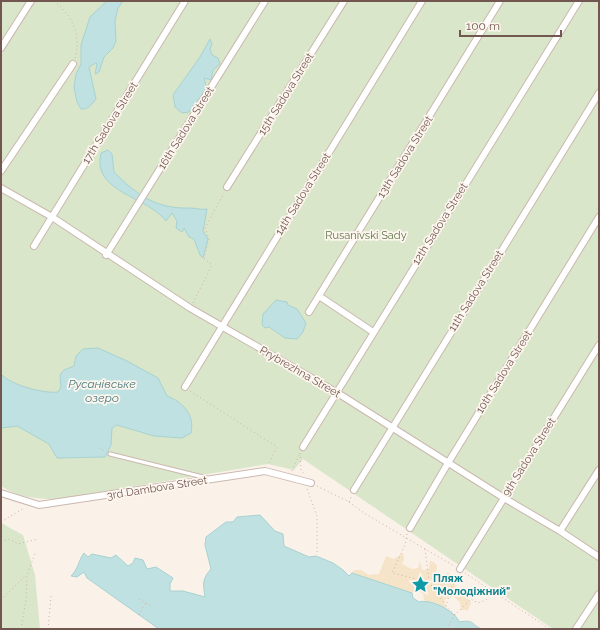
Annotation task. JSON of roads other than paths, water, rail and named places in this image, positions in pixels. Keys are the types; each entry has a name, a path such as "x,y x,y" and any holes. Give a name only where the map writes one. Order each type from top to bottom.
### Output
{"street":[{"path":"1,48 31,1"},
{"name":"17th Sadova Street","path":"34,246 186,1"},
{"name":"16th Sadova Street","path":"106,255 266,1"},
{"name":"15th Sadova Street","path":"227,188 344,1"},
{"name":"14th Sadova Street","path":"185,387 422,1"},
{"name":"13th Sadova Street","path":"309,312 500,1"},
{"name":"12th Sadova Street","path":"303,447 579,1"},
{"path":"1,171 73,64"},
{"name":"11th Sadova Street","path":"354,490 599,93"},
{"name":"Prybrezhna Street","path":"1,188 52,217 106,255 190,308 336,392 504,498 560,531 599,558"},
{"name":"10th Sadova Street","path":"410,528 448,463 599,217"},
{"path":"319,296 373,332"},
{"name":"9th Sadova Street","path":"460,569 599,346"},
{"path":"560,531 599,470"},
{"name":"3rd Dambova Street","path":"3,494 39,505 56,504 265,471 311,483"},
{"path":"576,629 599,594"}],"lane":[{"path":"110,454 210,479"}],"water":[{"path":"107,1 123,1 118,8 115,21 116,41 113,48 104,57 99,72 95,74 96,63 89,67 96,99 88,108 81,109 77,102 74,87 76,74 81,64 81,45 90,17"},
{"path":"210,39 212,44 210,49 212,55 218,58 220,64 213,70 211,80 204,78 207,89 189,112 182,113 175,107 173,95 200,57"},
{"path":"108,150 112,154 114,172 139,194 167,206 177,208 207,209 203,231 208,239 203,258 200,255 194,239 189,237 184,228 182,232 176,228 177,221 172,213 166,221 157,212 112,185 104,177 100,166 101,153"},
{"path":"276,300 287,302 288,305 297,309 306,323 303,332 297,339 285,338 269,327 265,328 262,325 263,314"},
{"name":"Русанівське озеро","path":"98,348 127,361 158,378 167,396 183,406 189,415 192,426 191,433 182,438 154,436 117,425 112,428 111,445 105,457 57,458 49,444 17,426 1,428 1,374 12,382 28,388 45,392 58,392 61,387 60,375 64,370 74,366 76,356 83,349"},
{"path":"260,515 275,531 283,534 284,546 309,557 316,556 333,563 349,576 352,573 412,593 413,598 419,602 423,601 442,606 450,611 459,622 468,621 482,629 159,629 87,578 84,572 77,577 71,576 76,570 84,553 88,557 92,554 111,558 116,555 128,566 133,563 135,558 143,560 147,569 156,567 173,578 170,584 170,591 183,591 205,597 204,582 211,569 205,545 206,537 226,522 233,522 237,517"}],"place":[{"name":"Пляж \"Молодіжний\"","path":"420,584"}],"park label":[{"name":"Rusanivski Sady","path":"366,235"}]}
